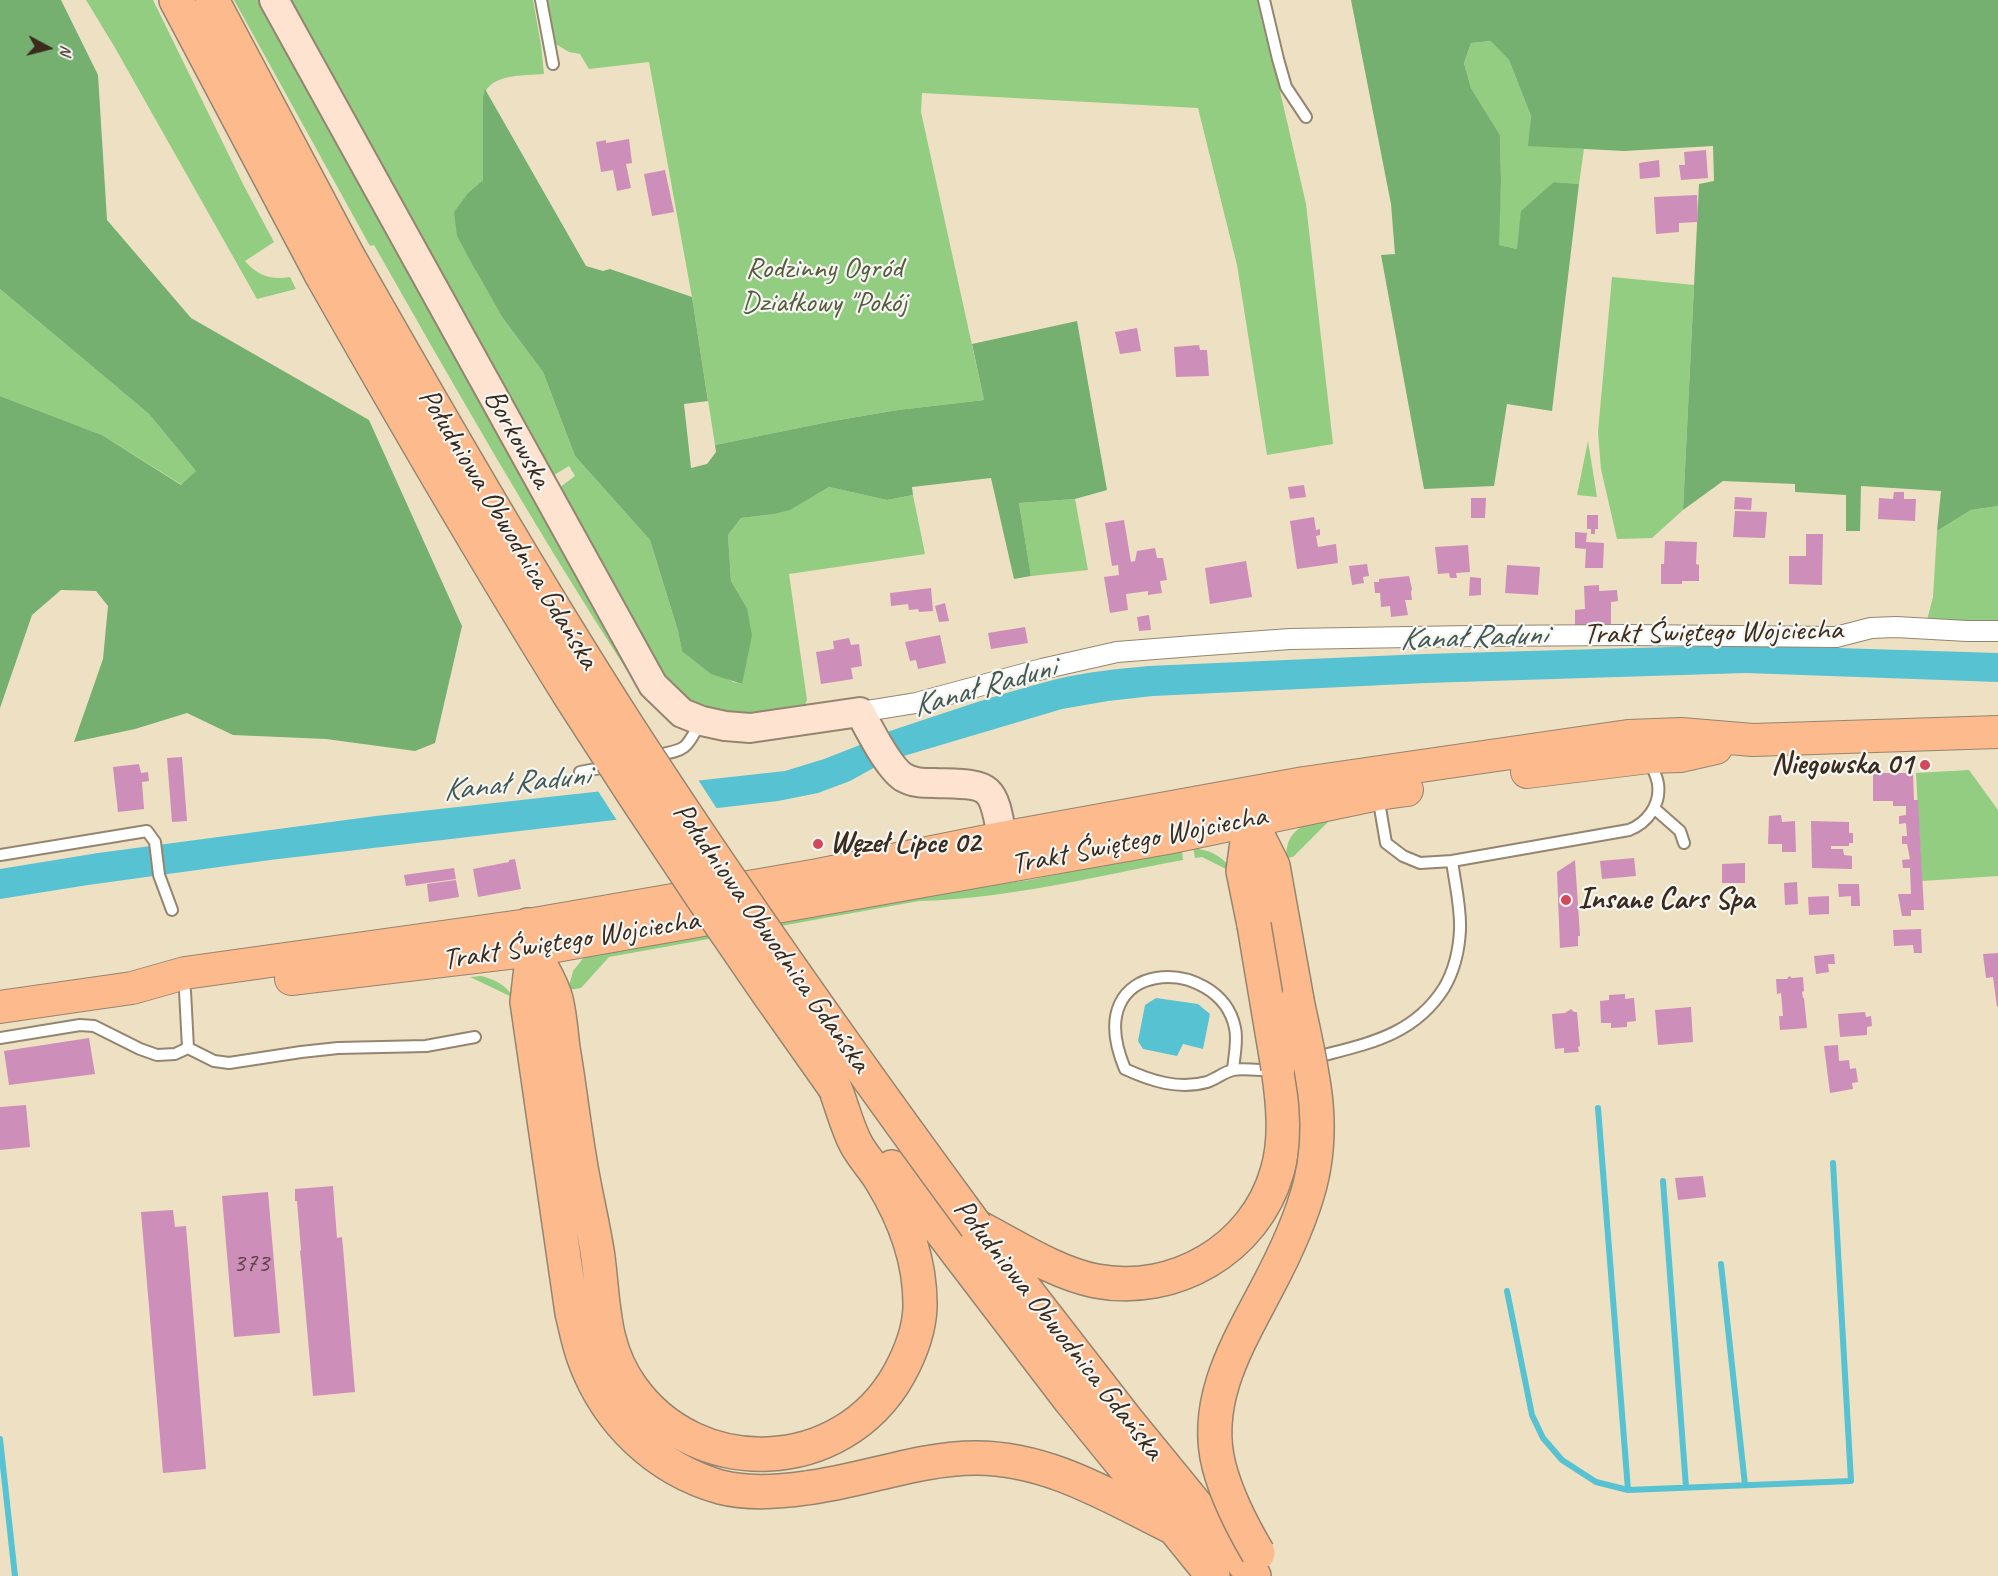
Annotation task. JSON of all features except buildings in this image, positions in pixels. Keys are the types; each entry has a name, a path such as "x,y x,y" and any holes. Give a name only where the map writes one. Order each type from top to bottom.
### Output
{"highway":[{"path":"198,8 204,54 234,112 335,266"},
{"path":"198,8 263,97 335,266"},
{"name":"Południowa Obwodnica Gdańska","path":"335,266 448,496 572,698 724,930 835,1088 1012,1327 1213,1576"},
{"name":"Południowa Obwodnica Gdańska","path":"335,266 501,521 634,736 816,1006 976,1226 1128,1423 1254,1576"},
{"path":"1248,808 1244,871 1269,923 1297,1000 1316,1094 1318,1128 1310,1184 1302,1210 1287,1248 1227,1367 1219,1392 1215,1418 1215,1443 1224,1482 1236,1514 1274,1576"},
{"path":"976,1226 1068,1272 1087,1279 1120,1284 1173,1277 1196,1268 1220,1254 1244,1233 1266,1200 1277,1172 1282,1144 1281,1091 1269,923"},
{"path":"530,938 556,997 561,1136 572,1313 585,1362 606,1403 637,1442 669,1464 694,1477 721,1487 765,1491 807,1488 938,1461 975,1458 1016,1461 1053,1470 1172,1527"},
{"path":"561,1136 597,1254 609,1344 629,1385 662,1421 703,1445 724,1452 741,1454 782,1454 831,1439 867,1414 882,1399 908,1359 916,1335 920,1311 917,1261 909,1237 880,1178 856,1144 835,1088"}],"main road":[{"name":"Trakt Świętego Wojciecha","path":"132,988 185,991 1156,840 1248,808 1304,783 1628,736 1681,734 1753,740 1998,732"},
{"name":"Trakt Świętego Wojciecha","path":"0,1007 132,988 185,973 530,938 818,875 1002,838 1378,794 1649,757 1682,756 1753,740"}],"street":[{"name":"Borkowska","path":"274,0 653,685 682,712 702,721 724,726 750,728 864,721"},
{"name":"Trakt Świętego Wojciecha","path":"1002,838 998,808 990,792 978,785 920,783 901,776 864,721 916,703 1042,669 1117,652 1290,639 1629,635 1836,637 1871,628 1896,627 1967,632 1998,631"}],"lane":[{"path":"541,0 553,64"},
{"path":"1264,0 1286,87 1306,117"},
{"path":"198,8 234,112"},
{"path":"638,760 683,750 690,743 702,721"},
{"path":"1378,794 1386,843 1403,856 1420,863 1452,861 1629,830 1639,826 1655,809 1658,785 1649,757"},
{"path":"580,772 626,762"},
{"path":"1655,809 1680,831 1684,843"},
{"path":"0,855 147,831 155,842 159,875 172,910"},
{"path":"1298,1062 1379,1040 1415,1022 1428,1010 1449,978 1460,940 1459,911 1452,861"},
{"path":"1233,1070 1235,1029 1225,1004 1204,986 1171,976 1144,980 1122,995 1115,1021 1117,1049 1125,1069 1150,1081 1177,1085 1206,1082 1233,1070 1263,1071 1286,1065"},
{"path":"185,991 188,1048"},
{"path":"0,1038 80,1025 94,1026 157,1055 175,1054 188,1048"},
{"path":"188,1048 214,1061 229,1064 311,1051 426,1046 475,1037"}],"green space":[{"path":"0,0 61,0 98,75 107,220 191,318 369,420 462,626 435,743 415,751 326,739 233,735 187,713 135,729 74,742 103,659 108,606 96,591 61,590 32,615 0,708 0,396 102,435 181,485 196,471 149,414 0,289"},
{"path":"86,0 153,0 274,242 245,261 265,276 290,277 296,289 257,299"},
{"path":"234,0 259,0 315,98 626,669 466,406 374,245 370,246"},
{"path":"285,0 533,0 544,74 508,77 500,80 487,89 483,97 483,180 469,192 476,271 502,317 543,372 575,456 650,540 682,650 733,682 742,684 747,608 731,581 728,535 741,518 789,510 829,487 887,500 913,495 925,554 789,574 807,700 802,712 748,717 718,713 688,702 663,677 555,491 575,476 569,466 554,475 546,473"},
{"name":"Rodzinny Ogród Działkowy \"Pokój","path":"547,0 1259,0 1306,204 1333,444 1267,455 1237,265 1198,108 922,93 921,112 984,400 898,410 715,445 692,297 649,62 589,69 580,54 569,52 554,43"},
{"path":"1351,0 1998,0 1998,506 1971,510 1937,531 1941,491 1861,486 1860,531 1846,531 1846,495 1795,492 1795,484 1723,481 1683,510 1699,184 1714,181 1713,146 1624,151 1528,146 1531,116 1509,60 1491,41 1471,43 1464,63 1471,88 1500,135 1499,245 1517,249 1521,211 1554,182 1579,184 1552,411 1507,404 1494,486 1424,489 1381,255 1395,254 1391,204"},
{"path":"1492,41 1509,60 1531,116 1529,145 1584,149 1579,184 1554,182 1517,249 1498,245 1501,181 1500,135 1471,88 1464,63 1471,43"},
{"path":"485,89 586,266 603,271 610,269 692,297 708,401 684,404 691,468 707,464 716,452 715,445 898,410 984,400 972,344 1077,321 1107,490 1075,499 1019,503 1031,576 1014,579 991,478 912,487 913,495 887,500 829,487 790,510 741,518 728,535 731,581 747,608 752,635 742,684 711,674 682,651 650,540 575,456 543,372 502,317 457,236 454,212 469,192 483,180 483,97"},
{"path":"1612,277 1694,285 1683,510 1652,538 1617,539 1601,469 1598,432"},
{"path":"0,289 149,414 196,471 182,485 102,435 0,396"},
{"path":"1588,441 1597,497 1577,495"},
{"path":"1075,499 1088,570 1031,576 1019,503"},
{"path":"1998,506 1998,622 1927,620 1933,597 1937,531 1971,510"},
{"path":"1969,770 1998,810 1998,876 1922,881 1916,773"},
{"path":"1337,813 1293,857 1286,858 1290,838 1295,832 1309,822"},
{"path":"1193,848 1214,854 1231,868 1226,869 1202,857 1195,858"},
{"path":"1182,850 1183,860 1052,886 986,896 919,901 609,957 581,988 568,990 573,971 585,956 958,890 1030,880 1103,867 1106,864 1178,853"},
{"path":"481,976 499,983 514,998 470,977"}],"water":[{"path":"1740,645 1998,653 1998,682 1746,673 1426,683 1153,696 1108,701 1062,709 897,758 881,734 1057,679 1125,668 1424,654"},
{"path":"865,743 879,765 850,781 818,793 778,801 270,860 0,899 0,869 98,853 376,816 785,771"},
{"path":"1156,998 1198,1004 1210,1014 1203,1049 1183,1044 1177,1056 1143,1049 1138,1041 1145,1005"}],"pier":[{"path":"697,778 719,812 618,822 596,788"}],"waterway":[{"path":"1598,1108 1628,1490"},
{"path":"1507,1291 1532,1415 1543,1438 1562,1460 1596,1482 1628,1490 1851,1481 1833,1163"},
{"path":"1663,1181 1686,1487"},
{"path":"1721,1264 1745,1485"},
{"path":"0,1439 15,1576"}],"place":[{"name":"Niegowska 01","path":"1925,765"},
{"name":"Węzeł Lipce 02","path":"818,844"},
{"name":"Insane Cars Spa","path":"1566,900"}],"water label":[{"name":"Kanał Raduni","path":"1473,638"},
{"name":"Kanał Raduni","path":"984,688"},
{"name":"Kanał Raduni","path":"516,784"}]}
